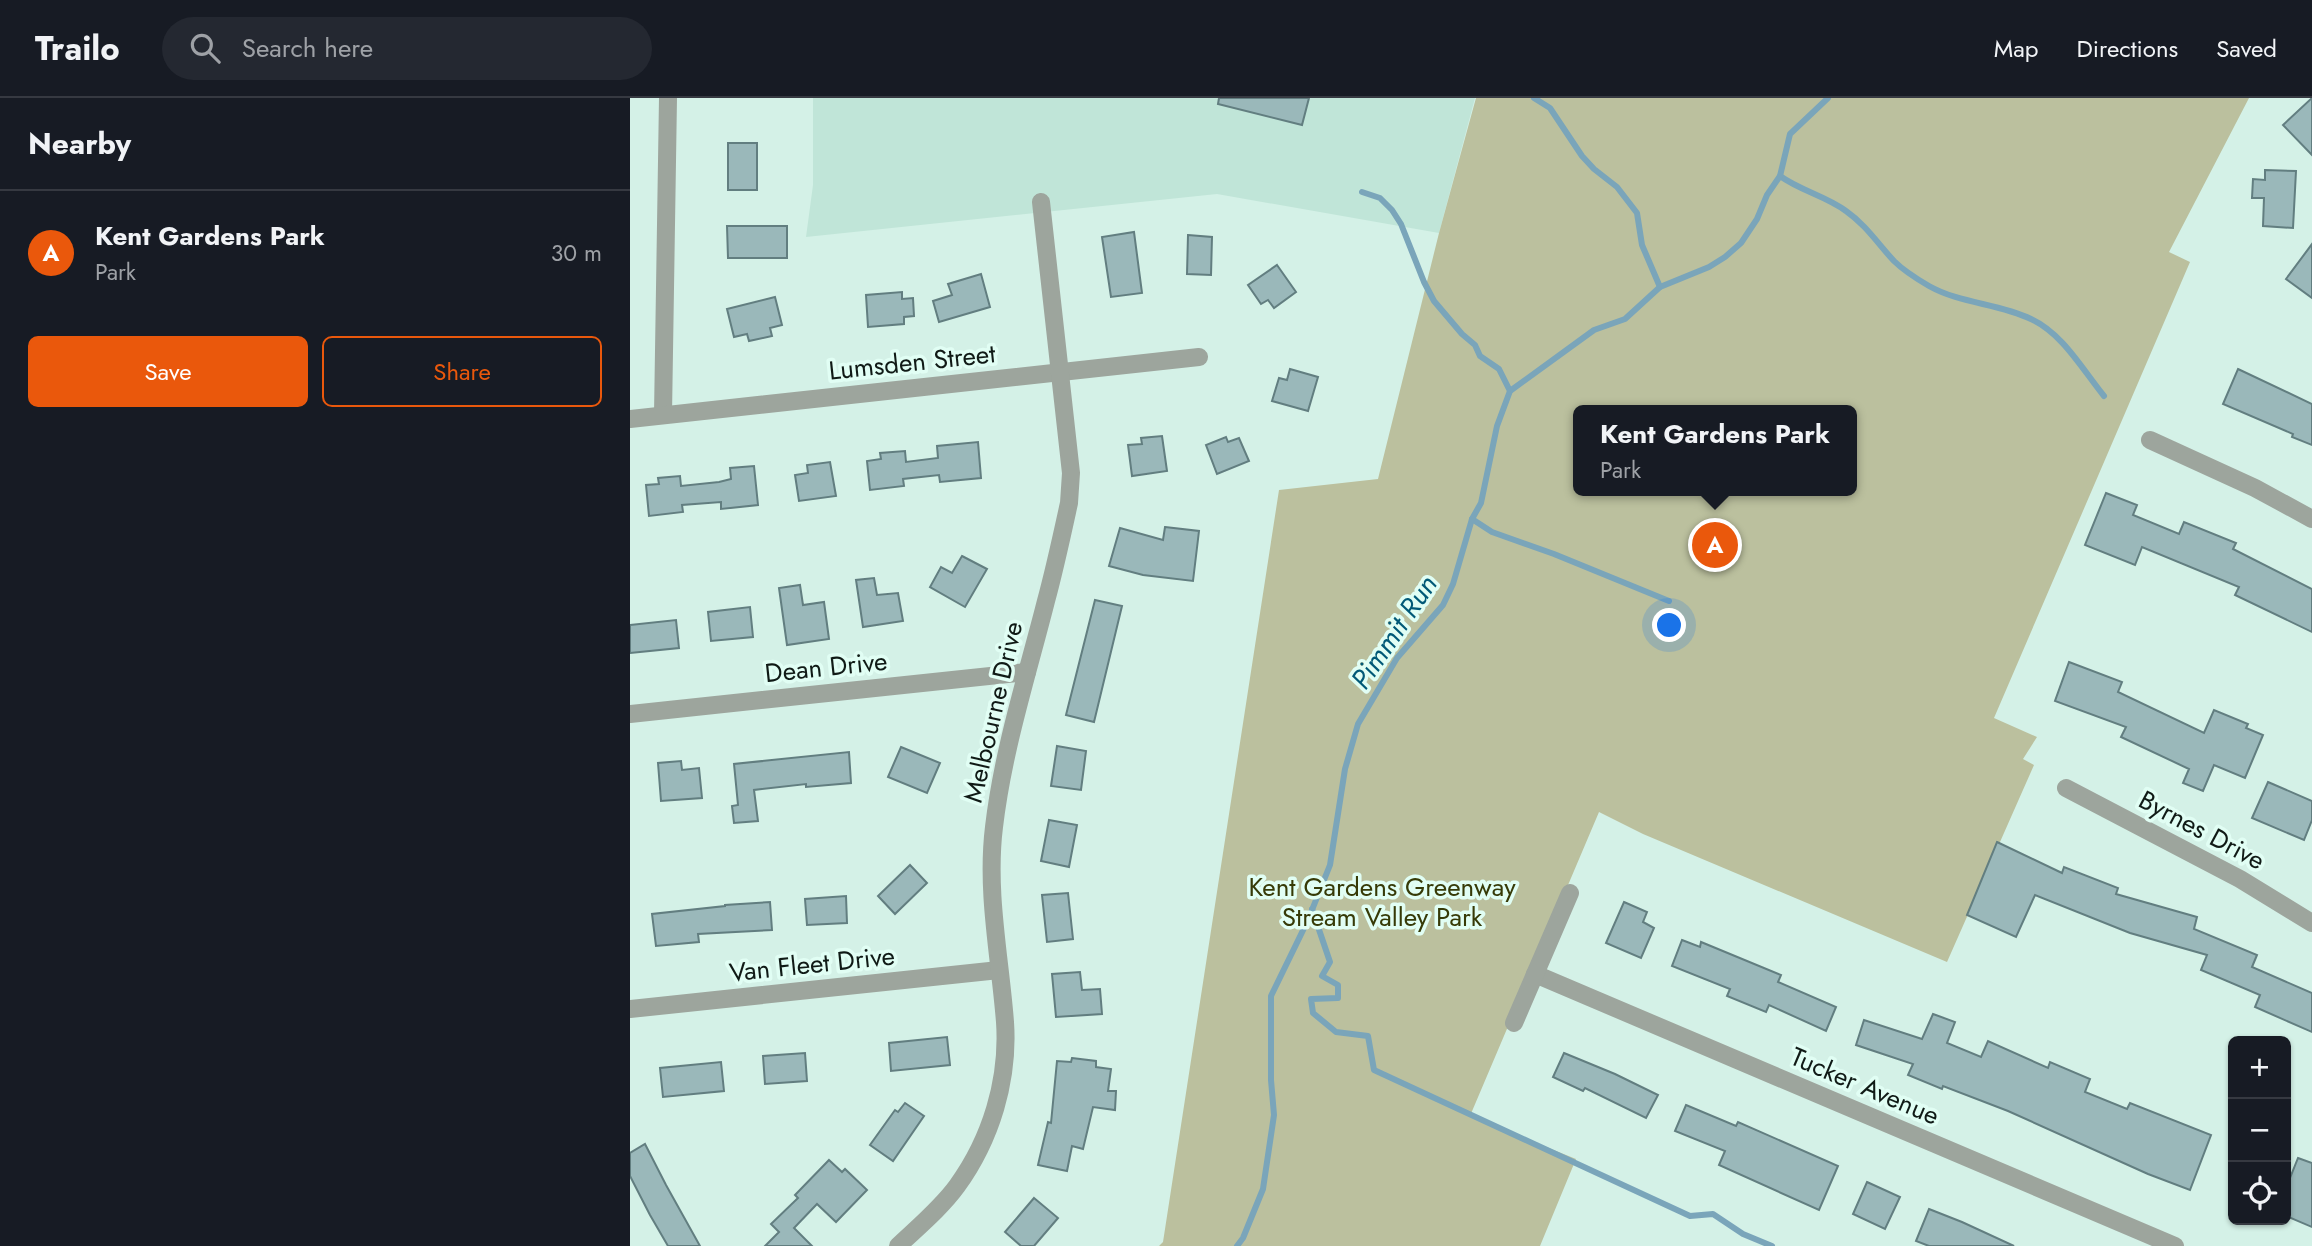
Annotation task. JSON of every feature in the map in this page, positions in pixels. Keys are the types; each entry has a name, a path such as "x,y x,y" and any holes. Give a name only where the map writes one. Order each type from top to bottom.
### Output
{"street":[{"path":"663,415 668,98"},
{"name":"Melbourne Drive","path":"898,1246 956,1187 975,1159 1000,1095 1005,1060 1005,1024 992,883 993,831 1000,780 1069,503 1071,473 1041,202"},
{"name":"Lumsden Street","path":"630,419 1199,357"},
{"path":"2150,440 2255,488 2312,519"},
{"name":"Dean Drive","path":"630,714 1027,672"},
{"name":"Byrnes Drive","path":"2066,788 2229,873 2312,923"},
{"path":"1514,1023 1570,893"},
{"name":"Van Fleet Drive","path":"630,1009 999,970"},
{"name":"Tucker Avenue","path":"1535,974 2175,1246"}],"shaded area":[{"path":"813,98 1475,98 1439,233 1217,194 806,237 813,185"}],"green space":[{"name":"Kent Gardens Greenway Stream Valley Park","path":"1476,98 2249,98 2169,252 2190,262 1994,718 2037,737 2023,759 2034,765 1947,962 1643,834 1599,812 1470,1116 1576,1159 1540,1246 1159,1246 1163,1242 1279,490 1378,479 1439,233"}],"building":[{"path":"1219,98 1309,98 1302,125 1218,104"},
{"path":"2312,98 2312,155 2283,125"},
{"path":"728,143 757,143 757,190 728,190"},
{"path":"2265,170 2296,171 2293,228 2263,226 2264,198 2252,198 2253,179 2265,180"},
{"path":"727,226 787,226 787,258 728,258"},
{"path":"1134,232 1142,293 1111,297 1102,237"},
{"path":"1188,235 1212,237 1211,275 1187,274"},
{"path":"2312,244 2312,298 2286,279"},
{"path":"1277,265 1296,292 1274,308 1268,300 1261,304 1248,285"},
{"path":"981,274 990,307 939,322 933,301 952,295 948,284"},
{"path":"902,292 902,299 913,298 914,316 904,317 904,324 868,327 866,295"},
{"path":"775,297 782,325 770,328 772,336 749,341 747,334 734,337 727,309"},
{"path":"1290,369 1318,377 1308,411 1272,401 1279,378 1287,380"},
{"path":"2238,369 2312,404 2312,445 2223,404"},
{"path":"1162,436 1167,471 1132,476 1128,445 1142,444 1141,438"},
{"path":"1226,437 1228,442 1239,438 1249,461 1217,474 1206,445"},
{"path":"978,442 981,478 940,482 939,475 903,479 904,486 870,490 867,461 881,459 880,453 905,451 906,462 938,458 937,446"},
{"path":"830,462 836,496 799,501 795,475 808,473 807,465"},
{"path":"754,466 758,505 721,509 721,502 682,505 683,512 649,516 646,485 659,484 658,478 680,476 681,486 719,482 731,479 730,468"},
{"path":"2106,493 2137,505 2133,515 2179,534 2184,522 2236,543 2233,549 2312,589 2312,632 2235,595 2239,587 2142,547 2135,565 2085,545"},
{"path":"1165,527 1199,531 1193,581 1143,575 1109,566 1120,528 1163,540"},
{"path":"962,556 987,569 965,607 930,587 941,567 952,573"},
{"path":"874,578 877,595 898,593 903,621 863,627 856,580"},
{"path":"800,585 803,605 824,602 829,639 787,645 779,588"},
{"path":"1095,600 1122,606 1094,722 1066,715"},
{"path":"750,607 753,637 711,641 708,612"},
{"path":"676,620 679,648 630,653 630,625"},
{"path":"2069,662 2122,682 2118,692 2204,733 2214,710 2248,724 2246,728 2263,735 2245,778 2214,765 2203,791 2183,783 2189,769 2121,737 2126,727 2055,701"},
{"path":"1057,746 1086,751 1081,790 1051,786"},
{"path":"901,747 940,763 927,793 888,777"},
{"path":"849,752 851,783 806,787 806,784 754,790 758,821 734,823 732,806 738,805 734,764"},
{"path":"681,761 682,770 699,768 702,798 661,801 658,763"},
{"path":"2268,782 2312,801 2312,820 2304,840 2252,818"},
{"path":"1049,820 1077,825 1069,867 1041,861"},
{"path":"1997,842 2062,873 2064,867 2118,888 2116,894 2197,917 2194,929 2257,955 2252,967 2312,993 2312,1032 2255,1007 2260,995 2201,970 2207,955 2130,933 2035,895 2016,937 1967,915"},
{"path":"910,865 927,883 895,914 878,896"},
{"path":"1068,893 1073,939 1047,942 1042,895"},
{"path":"846,896 847,923 807,925 805,899"},
{"path":"770,902 772,930 698,934 699,942 656,946 652,914"},
{"path":"1624,902 1647,912 1643,922 1654,928 1641,958 1606,943"},
{"path":"1682,940 1700,947 1701,942 1781,975 1778,982 1836,1007 1826,1031 1769,1005 1766,1012 1727,996 1730,989 1672,966"},
{"path":"1080,972 1082,990 1100,989 1102,1014 1056,1017 1052,974"},
{"path":"1933,1014 1955,1022 1947,1043 1981,1057 1988,1041 2048,1068 2050,1062 2090,1079 2085,1092 2127,1109 2130,1103 2211,1135 2190,1190 2008,1111 1908,1075 1913,1064 1856,1045 1864,1020 1922,1039"},
{"path":"947,1037 950,1065 891,1071 889,1043"},
{"path":"805,1053 807,1081 765,1084 763,1056"},
{"path":"1564,1053 1658,1095 1646,1118 1585,1088 1583,1091 1553,1077"},
{"path":"1072,1058 1096,1061 1096,1067 1111,1069 1108,1091 1116,1091 1115,1110 1093,1107 1083,1149 1072,1146 1067,1171 1038,1165 1048,1122 1051,1123 1057,1061 1071,1062"},
{"path":"721,1062 724,1091 663,1097 660,1068"},
{"path":"905,1103 924,1116 893,1161 870,1145 895,1110 898,1112"},
{"path":"1686,1105 1736,1126 1738,1122 1838,1166 1819,1210 1719,1165 1725,1151 1675,1131"},
{"path":"645,1144 700,1246 668,1246 650,1215 630,1176 630,1153"},
{"path":"2298,1158 2312,1163 2312,1227 2291,1218 2291,1176"},
{"path":"829,1160 842,1172 845,1169 867,1190 836,1222 817,1204 794,1228 812,1246 765,1246 779,1232 771,1224 798,1198 795,1195"},
{"path":"1867,1182 1900,1197 1885,1229 1853,1214"},
{"path":"1034,1198 1058,1218 1034,1246 1021,1246 1005,1232"},
{"path":"1929,1209 2014,1246 1929,1246 1916,1241"}],"waterway":[{"path":"1534,98 1550,108 1582,156 1617,187 1637,213 1642,245 1660,287"},
{"name":"Pimmit Run","path":"1237,1246 1243,1238 1263,1189 1274,1115 1271,1080 1271,996 1308,920 1330,865 1345,769 1358,724 1397,658 1443,605 1453,584 1472,519 1481,503 1497,426 1510,391 1594,330 1625,319 1660,287 1709,267 1741,243 1780,176 1790,134 1828,98"},
{"path":"1780,176 1830,201 1853,216 1898,265 1929,286 1941,292 2018,314 2042,326 2071,353 2104,396"},
{"path":"1362,192 1380,198 1392,210 1401,224 1434,301 1475,345 1480,356 1499,369 1510,391"},
{"path":"1472,519 1492,532 1669,601"},
{"path":"1312,909 1330,962 1322,976 1338,985 1338,998 1311,999 1313,1013 1336,1032 1368,1036 1374,1070 1690,1216 1713,1214 1743,1234 1772,1246"}],"place":[{"name":"Kent Gardens Park","path":"1715,545"}]}
